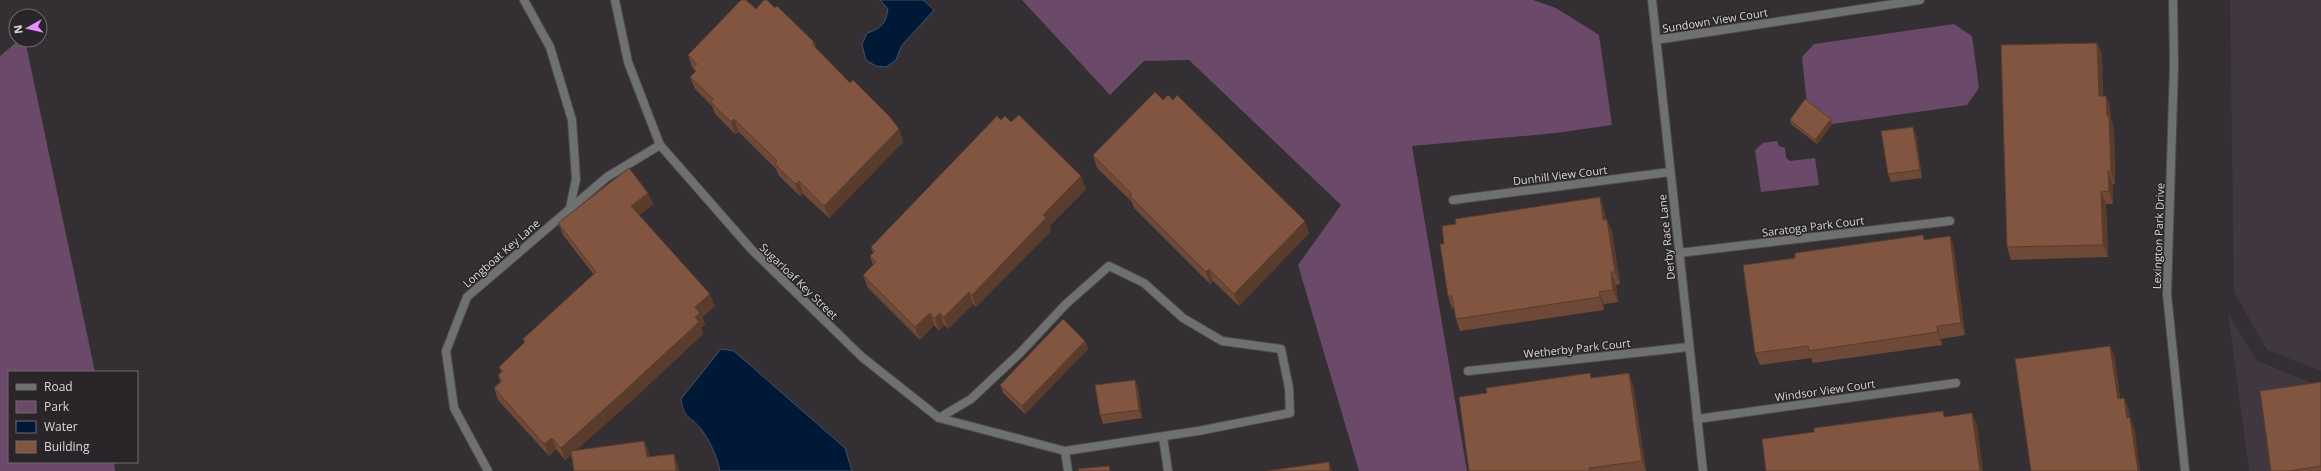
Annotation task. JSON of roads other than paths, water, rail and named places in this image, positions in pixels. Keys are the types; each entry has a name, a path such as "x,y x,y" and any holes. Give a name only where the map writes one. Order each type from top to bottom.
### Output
{"street":[{"path":"524,0 550,47 572,120 576,179 570,208"},
{"name":"Sugarloaf Key Street","path":"615,0 628,62 660,144 751,249 862,357 939,418 1065,451"},
{"name":"Derby Race Lane","path":"1652,0 1703,471"},
{"name":"Sundown View Court","path":"1656,40 1920,0"},
{"name":"Lexington Park Drive","path":"2173,0 2174,65 2167,294 2185,471"},
{"name":"Longboat Key Lane","path":"488,471 454,408 446,351 467,297 607,177 660,144"},
{"name":"Dunhill View Court","path":"1453,200 1670,172"},
{"name":"Saratoga Park Court","path":"1679,253 1950,221"},
{"path":"939,418 971,399 1020,352 1066,304 1109,266 1144,283 1182,318 1222,342 1281,349 1289,388 1290,413 1163,436 1065,451 1068,471"},
{"name":"Wetherby Park Court","path":"1468,371 1689,347"},
{"name":"Windsor View Court","path":"1697,419 1956,383"},
{"path":"1163,436 1168,471"}],"water":[{"path":"880,0 923,0 934,10 902,45 896,60 886,67 876,66 866,60 862,45 867,33 876,30 882,25 886,18 888,9"},
{"path":"721,349 734,351 845,448 852,471 720,471 715,454 710,444 701,429 688,417 684,411 681,399"}]}
